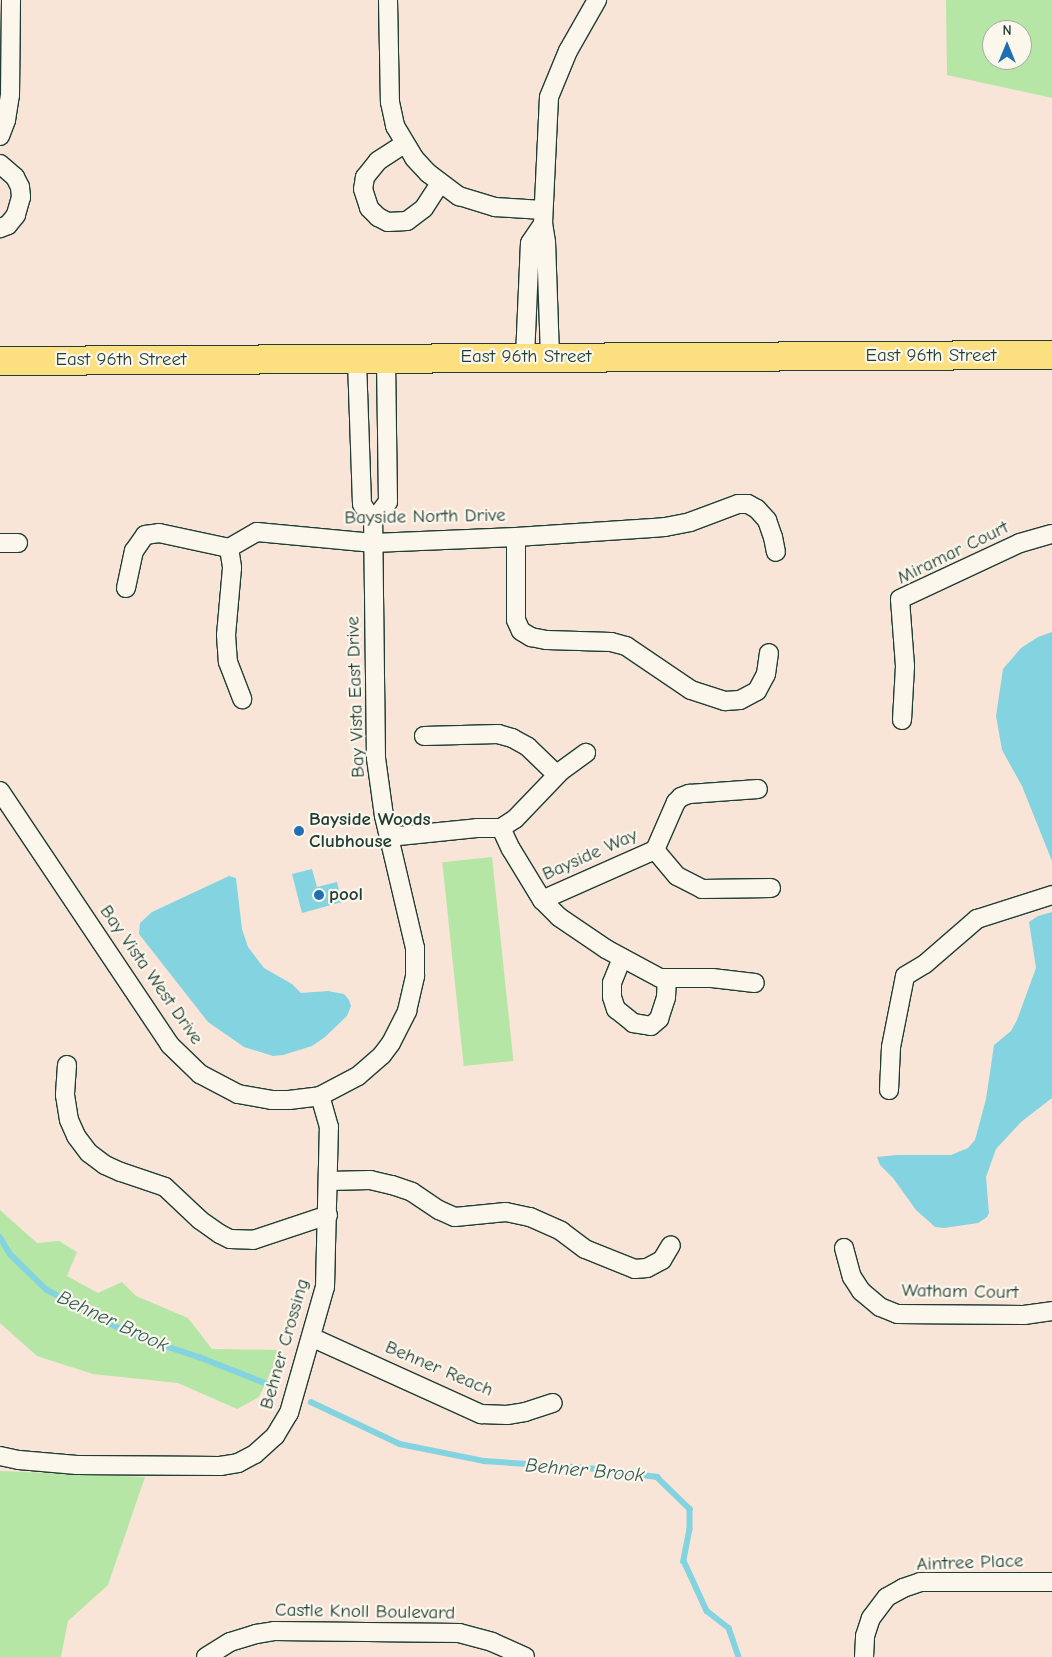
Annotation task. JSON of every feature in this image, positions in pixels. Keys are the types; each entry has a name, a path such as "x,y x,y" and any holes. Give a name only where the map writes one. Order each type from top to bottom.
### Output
{"main road":[{"name":"East 96th Street","path":"0,361 1052,355"}],"street":[{"path":"0,136 6,120 10,95 11,0"},
{"path":"388,0 390,102 395,126 404,144 414,158 440,183 458,196 495,207 543,217"},
{"path":"538,357 546,242 543,217 549,98 568,50 598,0"},
{"path":"404,144 378,161 365,177 363,188 369,208 378,217 388,222 407,221 424,208 440,183"},
{"path":"0,164 15,177 20,187 20,197 16,215 8,225 0,228"},
{"path":"538,357 530,243 543,217"},
{"name":"Bay Vista East Drive","path":"320,1096 358,1076 376,1061 392,1043 410,1003 415,976 416,948 389,837 375,738 373,521 362,504 357,359"},
{"path":"373,521 388,502 386,359"},
{"name":"Bayside North Drive","path":"229,548 257,532 373,544 665,527 690,522 738,504 748,504 762,514 770,527 776,552"},
{"path":"126,588 134,551 145,534 159,533 229,548 232,568 226,635 228,662 242,699"},
{"name":"Miramar Court","path":"902,720 905,666 900,599 1020,544 1052,534"},
{"path":"516,537 516,620 522,631 531,637 547,640 611,642 626,646 691,690 725,701 740,700 756,691 766,674 769,653"},
{"path":"0,543 18,543"},
{"path":"424,736 498,734 512,738 528,747 557,775"},
{"path":"389,837 477,828 501,828 515,819 557,775 586,753"},
{"name":"Bayside Way","path":"542,900 655,850 676,802 681,797 758,790"},
{"name":"Bay Vista West Drive","path":"0,791 170,1045 187,1063 200,1074 238,1094 271,1100 320,1096"},
{"path":"501,828 511,849 542,900 559,917 622,958 654,976 667,979 712,978 755,983"},
{"name":"Bayside Way","path":"655,850 677,876 702,889 772,888"},
{"path":"889,1090 890,1047 905,976 926,964 977,918 1052,895"},
{"path":"622,958 612,983 612,997 616,1009 633,1023 651,1026 659,1019 666,997 667,979"},
{"path":"67,1065 65,1095 70,1120 76,1136 89,1153 105,1165 165,1187 200,1220 220,1234 230,1239 253,1240 328,1214"},
{"name":"Behner Crossing","path":"0,1456 19,1460 121,1467 220,1466 238,1463 269,1444 281,1430 289,1413 325,1287 329,1127 320,1096"},
{"path":"329,1181 370,1180 392,1185 412,1192 439,1210 455,1217 506,1212 530,1217 561,1231 585,1249 635,1269 647,1268 662,1260 671,1245"},
{"name":"Watham Court","path":"844,1248 852,1277 861,1291 880,1306 898,1314 1024,1315 1052,1311"},
{"name":"Behner Reach","path":"311,1337 481,1414 507,1416 553,1402"},
{"name":"Aintree Place","path":"864,1651 867,1626 875,1611 888,1597 903,1588 920,1582 1052,1582"},
{"name":"Castle Knoll Boulevard","path":"206,1657 230,1642 256,1634 313,1631 459,1633 492,1642 525,1657"}],"green space":[{"path":"946,0 1052,0 1052,98 947,75"},
{"path":"492,857 513,1061 464,1066 442,862"},
{"path":"0,1210 37,1243 59,1241 77,1252 67,1276 98,1293 122,1282 136,1296 188,1318 212,1349 281,1350 259,1397 237,1409 178,1383 93,1374 37,1356 0,1323"},
{"path":"0,1471 145,1477 108,1585 68,1621 61,1657 0,1657"}],"water":[{"path":"1052,632 1052,861 1022,786 1002,750 996,716 1003,669 1021,648 1038,637"},
{"name":"pool","path":"312,869 317,887 337,882 342,902 302,913 292,874"},
{"path":"229,876 236,878 242,929 248,947 264,968 292,984 301,993 328,991 344,994 349,1000 351,1006 347,1016 325,1037 312,1046 283,1055 273,1056 244,1047 208,1022 139,934 140,923 152,912"},
{"path":"1052,912 1052,1098 1021,1122 996,1149 986,1177 989,1213 987,1217 978,1223 944,1228 935,1227 916,1210 893,1178 880,1165 877,1157 951,1155 968,1148 975,1140 986,1099 994,1045 1011,1031 1017,1020 1036,968 1029,922 1038,916"}],"waterway":[{"name":"Behner Brook","path":"0,1237 11,1255 47,1290 132,1335 199,1357 275,1387"},
{"name":"Behner Brook","path":"311,1402 400,1444 484,1461 588,1468 657,1477 690,1509 690,1529 684,1561 707,1611 729,1628 739,1657"}],"place":[{"name":"Bayside Woods Clubhouse","path":"299,831"},
{"name":"pool","path":"319,895"}]}
